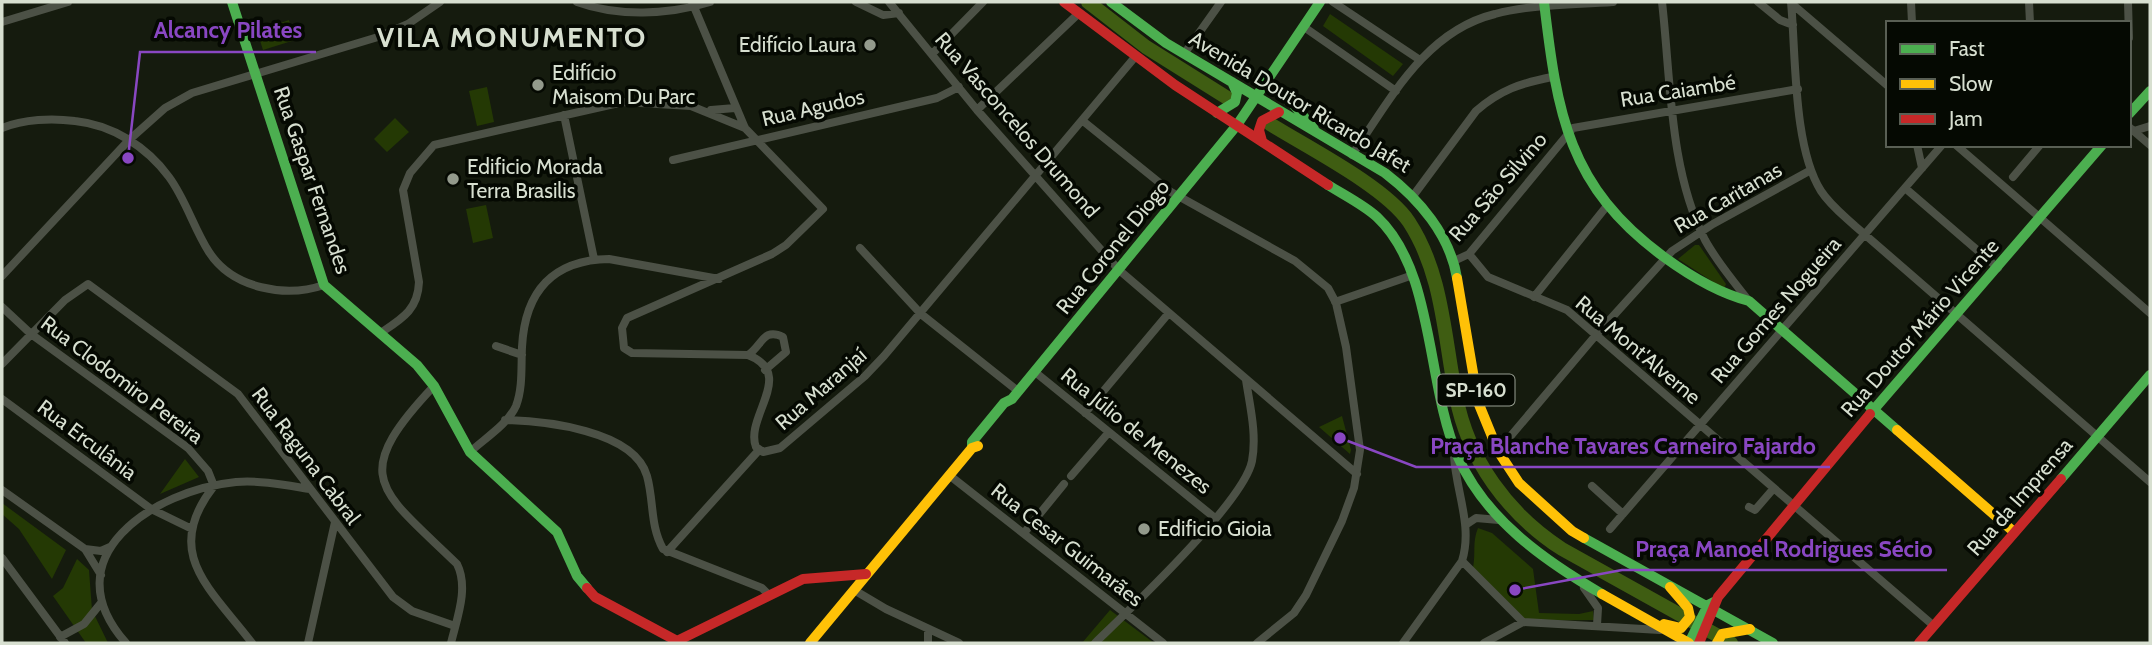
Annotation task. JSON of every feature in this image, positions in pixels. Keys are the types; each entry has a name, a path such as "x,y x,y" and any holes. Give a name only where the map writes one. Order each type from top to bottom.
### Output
{"street":[{"path":"2,23 68,2"},
{"name":"Rua Gaspar Fernandes","path":"232,2 324,285 409,355 434,386 470,452 557,532 577,576 595,597 675,642"},
{"path":"2,276 129,139 179,99 377,37 417,19 440,2"},
{"path":"577,2 620,11 669,11 710,2"},
{"path":"856,2 883,15 899,13"},
{"name":"Rua Vasconcelos Drumond","path":"889,2 978,110 1119,270 1357,474"},
{"path":"932,54 983,2"},
{"name":"SP-160","path":"1064,2 1135,57 1217,113 1240,122 1262,141 1376,216 1395,236 1409,261 1413,275 1444,418 1453,446 1470,478 1499,520"},
{"path":"1184,54 1221,2"},
{"name":"Rua Coronel Diogo","path":"810,643 949,475 1004,414 1015,395 1240,122 1320,2"},
{"path":"1333,2 1420,60"},
{"path":"1352,155 1420,60 1450,34 1484,17 1544,5 1613,2"},
{"path":"1662,2 1686,187 1702,231 1717,258 1749,301 2014,532"},
{"path":"1758,2 1780,20 1793,25"},
{"path":"1791,2 1803,141 1811,170 1822,193 1865,235 2150,482"},
{"path":"1791,2 1886,84"},
{"path":"1911,2 1912,21"},
{"path":"2029,2 2030,21"},
{"path":"2128,2 2129,21"},
{"name":"Avenida Doutor Ricardo Jafet","path":"1116,3 1184,54 1385,173 1413,196 1429,215 1454,261 1478,402 1498,450 1519,483 1572,531 1773,643"},
{"path":"693,4 745,128 823,209 786,245 719,279 627,318 622,328 624,348 626,352 641,354 748,355 766,335 775,333 786,341 786,352 765,370 748,355"},
{"path":"1544,5 1552,77 1567,134 1587,178 1606,207 1633,235 1664,258 1719,293 1749,301"},
{"path":"978,110 1079,13"},
{"path":"1304,27 1396,91"},
{"name":"Rua Maranjaí","path":"765,370 769,382 767,397 753,430 759,450 772,452 787,443 865,376 921,314 1135,57"},
{"path":"1413,196 1476,111 1513,86 1552,77"},
{"path":"1217,113 1230,109 1236,101 1237,91 1232,82"},
{"path":"1266,84 1308,118 1314,130"},
{"name":"Rua Agudos","path":"673,160 943,97 959,87"},
{"name":"Rua Caiambé","path":"1567,134 1579,125 1798,89"},
{"path":"2131,112 2150,91"},
{"path":"382,332 408,314 418,296 419,282 402,190 410,173 428,151 442,142 623,102 677,104 708,110 745,128"},
{"path":"708,110 736,108"},
{"path":"1262,141 1259,130 1262,120 1269,113 1279,111"},
{"path":"564,115 594,259"},
{"path":"2,128 57,119 96,125 129,139 169,177 205,246 223,268 258,287 274,291 301,291 324,285"},
{"path":"1083,121 1180,196 1295,261 1328,288 1335,302 1346,347 1360,450 1357,474 1342,521 1306,595 1287,620 1256,643"},
{"path":"2132,129 2150,126"},
{"path":"2132,129 2150,145"},
{"name":"Rua São Silvino","path":"1454,261 1469,254 1567,134"},
{"path":"1917,147 1922,168"},
{"name":"Rua Gomes Nogueira","path":"1610,530 1940,147"},
{"path":"1958,147 2150,313"},
{"path":"2013,177 2038,147"},
{"name":"Rua Doutor Mário Vicente","path":"1691,643 1711,608 1793,504 2100,147"},
{"name":"Rua Caritanas","path":"1498,450 1664,258 1702,231 1811,170"},
{"path":"1905,188 1998,268"},
{"path":"1534,297 1606,207"},
{"path":"859,248 921,314 1015,395"},
{"name":"Rua Mont'Alverne","path":"1469,254 1488,277 1567,310 1934,626"},
{"path":"470,452 505,420 516,406 520,393 527,316 542,286 564,267 594,259 635,262 719,279"},
{"path":"1335,302 1413,275"},
{"name":"Rua Raguna Cabral","path":"31,334 65,300 88,284 237,394 393,597 412,611 455,626"},
{"name":"Rua Clodomiro Pereira","path":"2,307 31,334 188,448 208,471 214,486"},
{"path":"1085,412 1168,314"},
{"path":"2,364 31,334"},
{"path":"496,346 522,355"},
{"name":"Rua Júlio de Menezes","path":"1035,372 1215,518"},
{"name":"Rua da Imprensa","path":"1919,643 2150,375"},
{"path":"1095,643 1215,518 1245,480 1252,463 1254,441 1246,380"},
{"path":"434,386 386,446 381,474 390,498 457,564 463,588 451,643"},
{"name":"Rua Erculânia","path":"2,398 151,509 192,529"},
{"path":"505,420 552,422 604,438 633,454 646,472 653,524 659,541 667,552 762,588 769,595"},
{"path":"1071,476 1109,432"},
{"path":"1402,643 1462,561 1466,546 1467,524 1459,500 1453,446"},
{"path":"667,552 759,450"},
{"name":"Rua Cesar Guimarães","path":"949,475 1163,643"},
{"path":"126,643 110,623 101,603 101,575 110,547 131,521 187,493 214,486 253,481 310,489"},
{"path":"1024,533 1064,484"},
{"path":"214,486 195,513 192,529 194,565 253,643"},
{"path":"1592,486 1623,514"},
{"path":"1749,507 1756,509 1774,488"},
{"path":"2,490 85,549 101,575"},
{"path":"1467,524 1476,518 1499,520 1532,551 1578,580 1671,629 1691,643"},
{"path":"308,643 335,522"},
{"path":"85,549 101,551 110,547"},
{"path":"2,558 63,640 84,624 101,603"},
{"path":"1462,561 1523,622"},
{"path":"675,642 813,576 853,578 869,573"},
{"path":"830,575 959,643"},
{"path":"1578,580 1595,602 1597,625"},
{"path":"1484,643 1523,622 1671,629 1688,622 1690,613 1666,582"},
{"path":"928,629 928,643"},
{"path":"1717,643 1722,634 1750,629"}],"green space":[{"path":"1330,14 1403,64 1393,76 1323,26"},
{"path":"289,20 295,40 263,50 257,31"},
{"path":"487,87 494,122 477,126 469,91"},
{"path":"395,118 409,132 387,152 374,139"},
{"path":"486,205 493,238 473,243 466,209"},
{"path":"1695,245 1699,245 1726,284 1724,289 1678,259"},
{"path":"1342,416 1351,450 1350,454 1319,427"},
{"path":"185,459 199,477 160,494"},
{"path":"2,503 66,550 52,579 19,529 2,514"},
{"path":"1478,528 1492,533 1533,569 1539,613 1579,614 1593,611 1594,620 1524,621 1473,568"},
{"path":"77,559 89,570 92,610 108,643 86,643 53,596 63,588"},
{"path":"1110,610 1154,643 1082,643"}],"waterway":[{"path":"1088,2 1146,47 1229,99"},
{"path":"1270,124 1365,182 1383,195 1409,222 1436,284 1462,420 1481,463 1508,502 1542,535 1562,549 1731,643"}],"traffic: fast":[{"path":"232,2 324,285 417,365 434,386 470,452 557,532 577,576 587,588"},
{"path":"1111,2 1166,43 1385,173 1410,194 1431,219 1448,247 1457,278"},
{"path":"972,448 972,442 1004,403 1012,399 1237,125 1320,2"},
{"path":"1544,2 1562,113 1587,175 1607,203 1632,230 1674,264 1715,289 1749,301 1897,430"},
{"path":"1217,113 1235,102 1237,93 1232,82"},
{"path":"1266,84 1294,105 1314,129"},
{"path":"2131,112 2150,91"},
{"path":"1870,414 2100,147"},
{"path":"1328,185 1377,217 1396,240 1410,267 1420,298 1448,428 1458,457 1484,500 1500,519 1539,552 1602,594"},
{"path":"2061,479 2150,375"},
{"path":"1584,538 1773,643"},
{"path":"1689,643 1708,605 1714,602"}],"traffic: slow":[{"path":"1457,278 1478,402 1498,451 1519,483 1572,531 1584,538"},
{"path":"1897,430 2014,532"},
{"path":"810,643 972,448 978,446"},
{"path":"1664,624 1681,628 1690,617 1688,608 1670,587"},
{"path":"1602,594 1689,643"},
{"path":"1717,643 1722,634 1750,629"}],"traffic: jam":[{"path":"1064,2 1175,85 1328,185"},
{"path":"1262,141 1259,130 1262,121 1279,112"},
{"path":"1699,643 1718,597 1870,414"},
{"path":"1919,643 2061,479"},
{"path":"673,643 803,579 866,574"},
{"path":"587,588 595,597 677,641"}],"place":[{"name":"Edifício Laura","path":"870,45"},
{"name":"Edifício Maisom Du Parc","path":"538,85"},
{"name":"Alcancy Pilates","path":"128,158"},
{"name":"Edificio Morada Terra Brasilis","path":"453,179"},
{"name":"Praça Blanche Tavares Carneiro Fajardo","path":"1340,438"},
{"name":"Edificio Gioia","path":"1144,529"},
{"name":"Praça Manoel Rodrigues Sécio","path":"1515,590"}],"district":[{"name":"VILA MONUMENTO","path":"512,37"}]}
